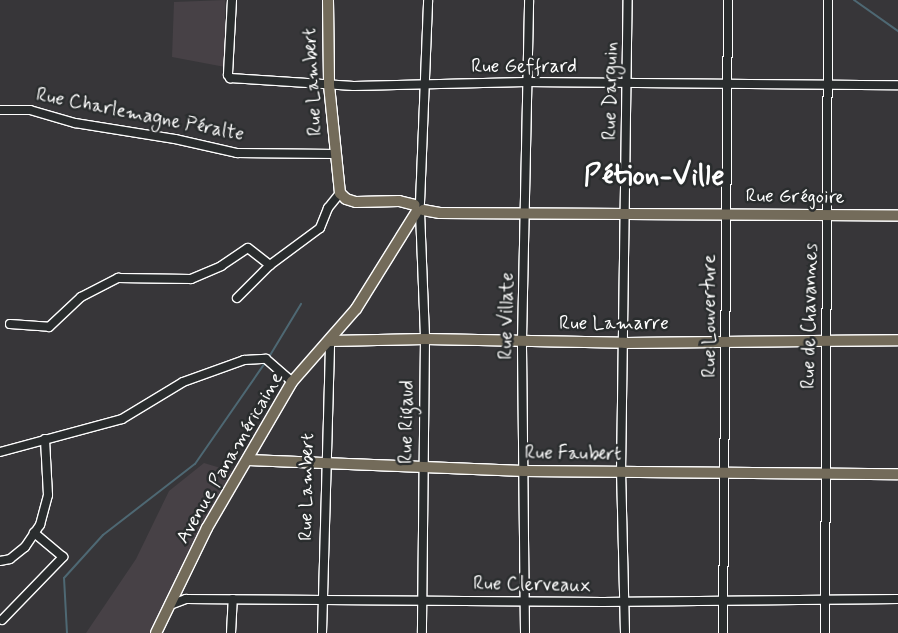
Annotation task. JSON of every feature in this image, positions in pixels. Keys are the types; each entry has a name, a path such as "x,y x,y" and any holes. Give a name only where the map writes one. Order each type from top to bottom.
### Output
{"main road":[{"name":"Rue Lambert","path":"328,0 329,85 340,192"},
{"name":"Rue Grégoire","path":"340,192 346,199 356,202 399,201 419,208 525,212 898,215"},
{"name":"Avenue Panaméricaine","path":"156,633 206,528 248,460 292,382 330,341 356,309 419,208"},
{"name":"Rue Lamarre","path":"330,341 425,339 625,343 898,340"},
{"name":"Rue Faubert","path":"248,460 524,471 825,476 898,474"}],"street":[{"name":"Rue Geffrard","path":"232,0 228,75 230,78 329,85 526,82 898,85"},
{"name":"Rue Rigaud","path":"422,633 425,339 419,208 428,0"},
{"name":"Rue Villate","path":"525,633 522,340 529,0"},
{"name":"Rue Darguin","path":"625,633 621,473 625,343 628,0"},
{"name":"Rue Louverture","path":"723,633 726,475 725,341 728,0"},
{"name":"Rue de Chavannes","path":"825,633 828,0"},
{"name":"Rue Charlemagne Péralte","path":"0,110 30,110 75,123 176,139 237,153 335,154"},
{"path":"237,298 270,265 320,228 328,208 340,192"},
{"path":"10,324 49,328 81,297 118,278 191,279 221,266 248,248 270,265"},
{"name":"Rue Lambert","path":"322,633 325,464 330,341"},
{"path":"0,452 122,419 183,382 244,360 266,359 292,382"},
{"path":"0,561 10,559 24,547 34,533 48,495 45,439"},
{"path":"2,620 63,557 34,533"},
{"name":"Rue Clerveaux","path":"168,606 186,599 421,599 624,602 898,599"},
{"path":"231,633 233,599"}],"shaded area":[{"path":"225,0 225,67 172,57 174,2"},
{"path":"204,463 234,472 151,633 86,633 136,559 169,491"}],"waterway":[{"path":"854,0 898,31"},
{"path":"269,357 301,304"},
{"path":"67,633 64,578 103,535 195,464 265,363"}],"district":[{"name":"Pétion-Ville","path":"654,177"}]}
